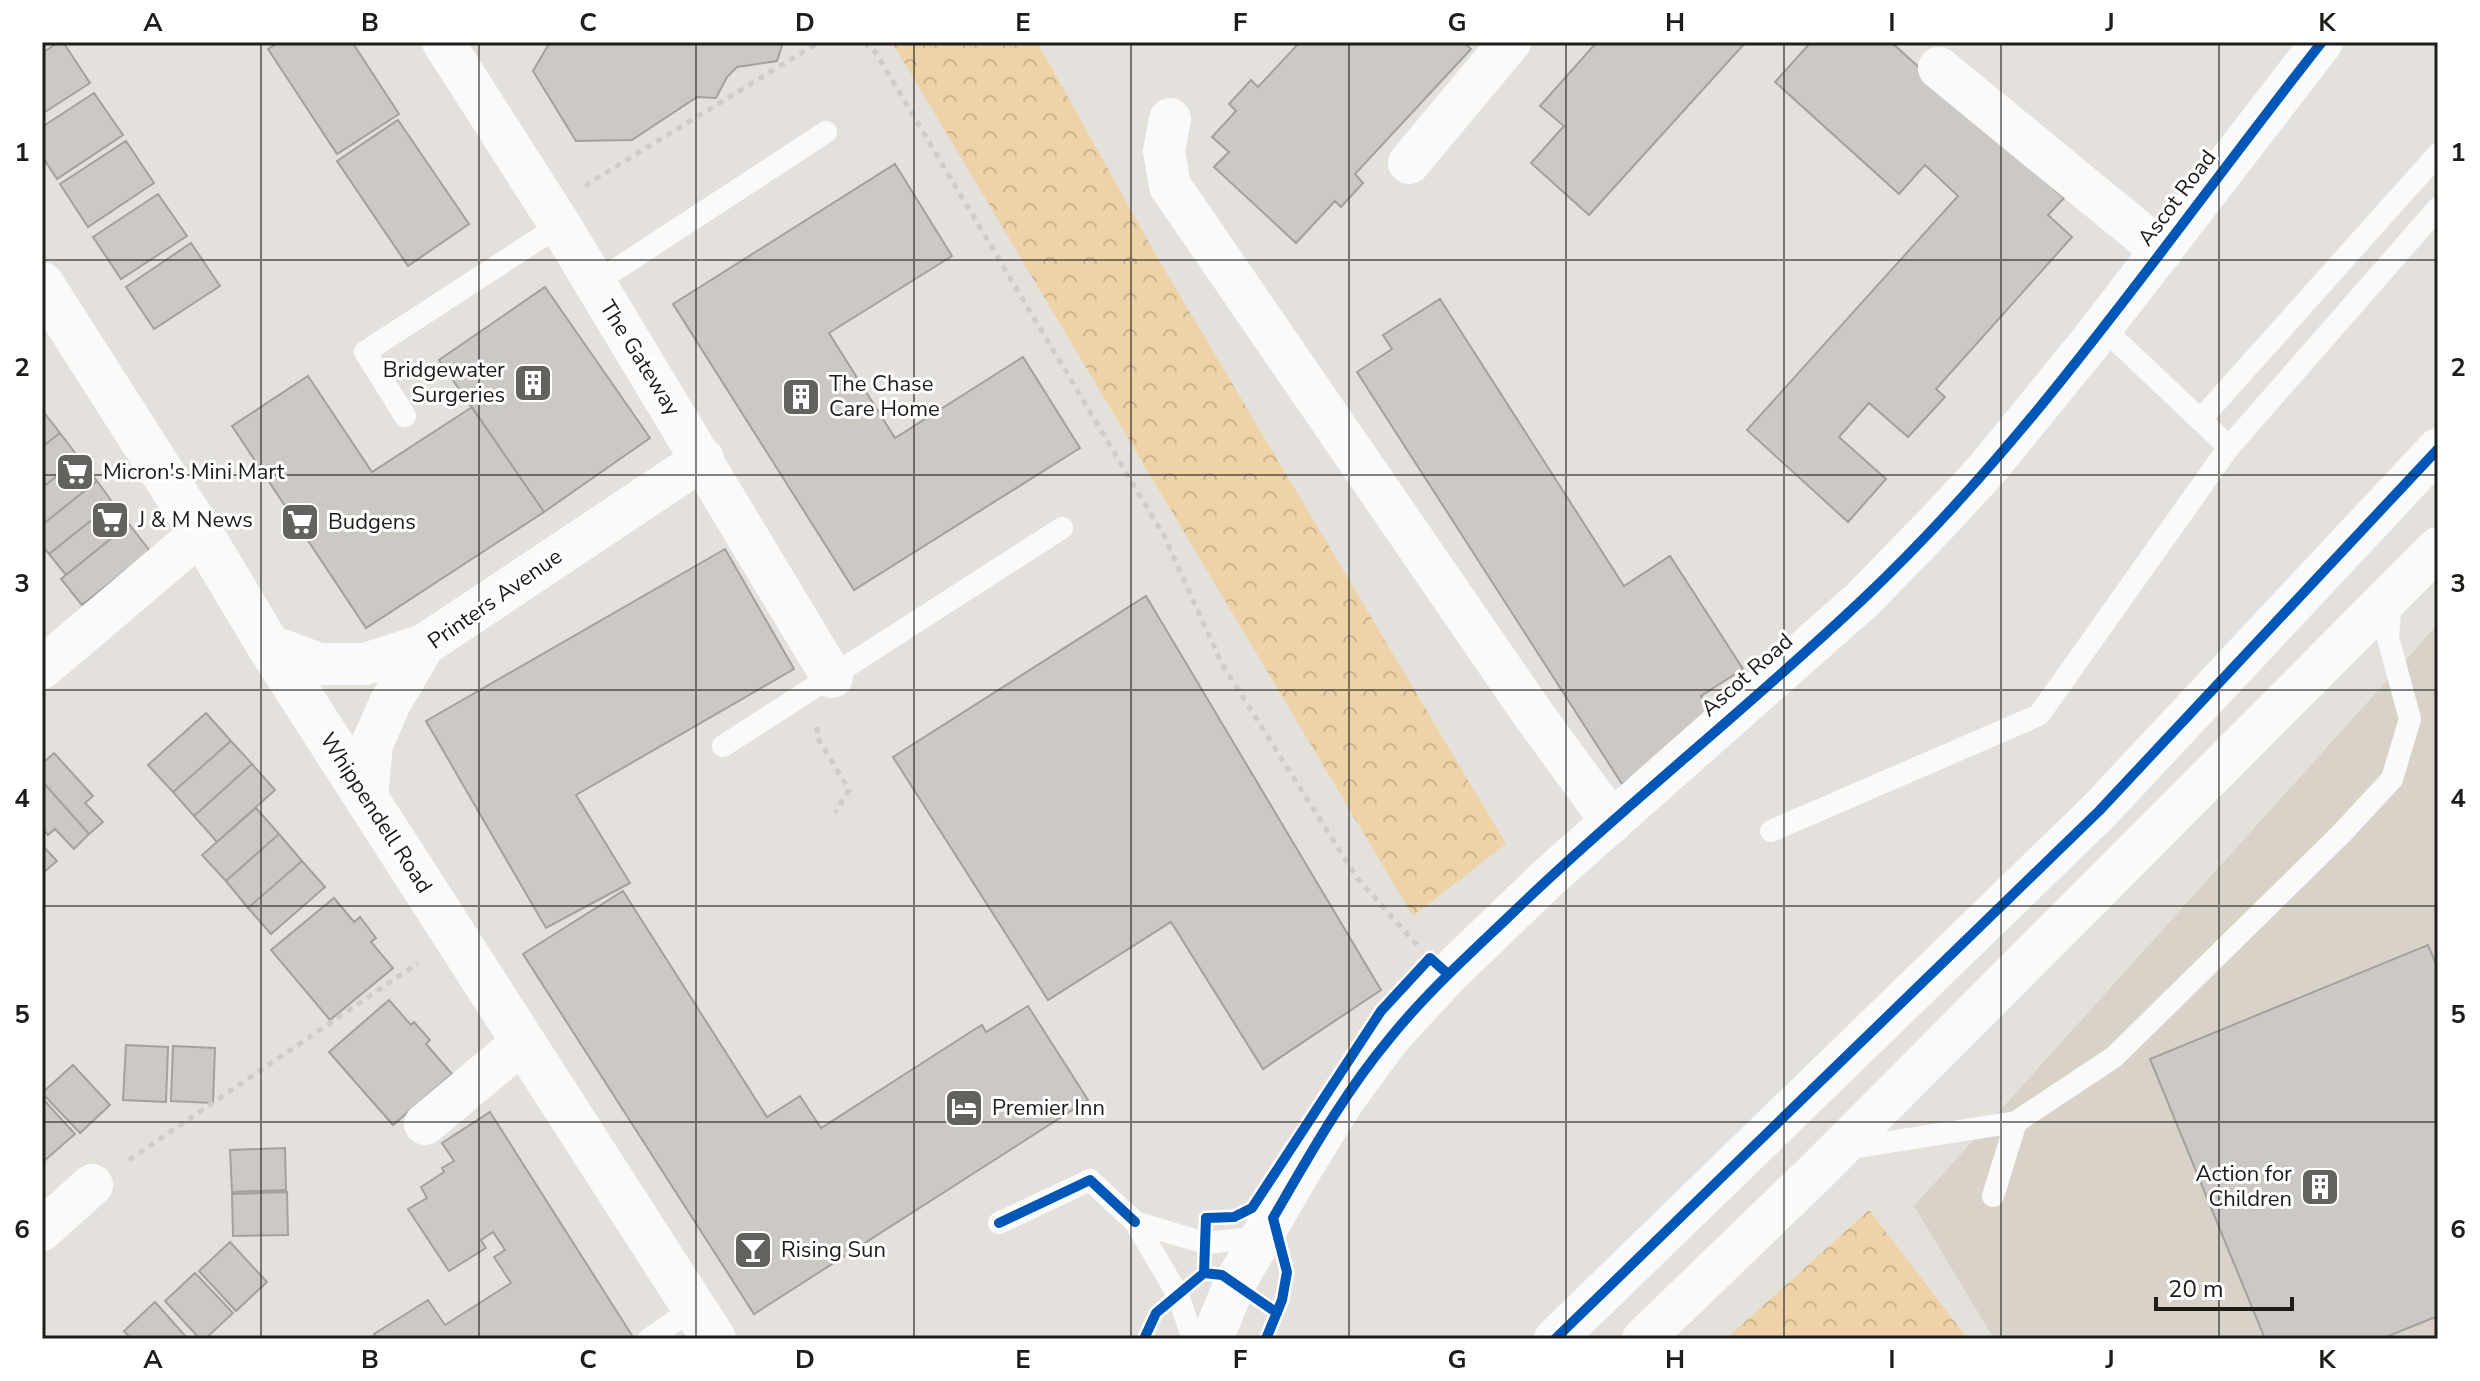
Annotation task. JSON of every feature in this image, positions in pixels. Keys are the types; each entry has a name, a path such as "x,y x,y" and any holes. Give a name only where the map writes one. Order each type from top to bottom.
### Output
{"street":[{"name":"The Gateway","path":"443,42 560,225 832,677"},
{"name":"Ascot Road","path":"1212,1339 1235,1283 1262,1237 1345,1098 1389,1038 1448,974 1550,876 1863,599 1987,469 2162,251 2322,42"},
{"path":"1409,163 1503,45"},
{"path":"1939,68 2162,251"},
{"path":"1170,119 1164,151 1170,186 1524,701 1612,822"},
{"name":"Whippendell Road","path":"42,284 201,533 268,645 704,1323"},
{"path":"1555,1339 2099,811 2438,449"},
{"name":"Printers Avenue","path":"367,798 372,744 390,703 424,645 703,459"},
{"path":"42,668 201,533"},
{"path":"1643,1339 1839,1150 2438,548"},
{"path":"268,645 319,664 365,664 424,645"},
{"path":"425,1124 523,1042"},
{"path":"42,1230 92,1185"}],"lane":[{"path":"595,283 826,132"},
{"path":"2200,420 2438,154"},
{"path":"1771,831 2039,715 2229,447 2438,208"},
{"path":"405,416 365,352 560,225"},
{"path":"2102,327 2229,447"},
{"path":"723,746 1062,528"},
{"path":"1839,1150 2016,1122 2114,1057 2341,834 2392,779 2410,719 2388,638 2392,595"},
{"path":"1993,1196 2016,1122"},
{"path":"999,1223 1090,1180 1135,1222 1178,1295 1193,1339"},
{"path":"1135,1222 1205,1243 1262,1237"},
{"path":"649,1339 704,1323"}],"path":[{"path":"560,225 589,183 819,42"},
{"path":"864,42 876,53 1164,536 1222,664 1357,878 1420,948"},
{"path":"832,677 816,735 849,790 835,813"},
{"path":"92,1185 454,936"}],"shaded area":[{"path":"2438,624 2438,1339 1994,1339 1914,1206"}],"green space":[{"path":"892,42 1037,42 1160,262 1506,844 1413,916"},
{"path":"1869,1210 1968,1339 1726,1339"}],"building":[{"path":"63,42 90,83 42,114 42,53"},
{"path":"279,42 352,42 399,114 337,154 268,49"},
{"path":"550,42 783,42 777,61 737,67 727,77 716,98 697,97 632,140 576,141 533,71"},
{"path":"1300,42 1463,42 1471,49 1355,174 1363,183 1341,207 1335,201 1296,243 1214,167 1229,152 1212,137 1236,111 1229,104 1251,80 1258,87"},
{"path":"1597,42 1746,42 1589,215 1531,163 1564,126 1540,106"},
{"path":"1811,42 1891,42 2064,198 2048,215 2072,237 1936,389 1945,397 1908,437 1869,403 1839,437 1886,479 1848,522 1747,430 1958,196 1925,165 1899,194 1775,82"},
{"path":"94,93 123,135 57,179 42,156 42,127"},
{"path":"398,120 469,224 408,266 337,161"},
{"path":"126,141 154,183 88,227 60,184"},
{"name":"The Chase Care Home","path":"895,164 952,256 829,333 895,438 1023,357 1080,448 854,590 673,304"},
{"path":"158,194 187,236 121,279 93,237"},
{"path":"191,243 220,286 154,329 126,287"},
{"name":"Bridgewater Surgeries","path":"545,287 650,438 544,512 439,360"},
{"path":"1440,299 1624,586 1670,556 1743,669 1701,696 1715,717 1672,752 1622,784 1357,372 1392,349 1383,335"},
{"path":"308,376 372,472 472,407 544,512 366,628 232,426"},
{"path":"42,410 60,433 42,447"},
{"path":"60,433 79,458 42,488 42,447"},
{"path":"79,458 97,481 42,525 42,488"},
{"path":"97,481 113,503 49,554 42,545 42,525"},
{"path":"113,503 129,524 66,575 49,554"},
{"path":"129,524 150,551 82,605 61,579"},
{"path":"725,549 794,669 576,795 630,883 546,928 426,721"},
{"path":"1146,596 1381,990 1263,1069 1171,922 1048,1000 893,757"},
{"path":"206,713 231,741 173,792 148,765"},
{"path":"231,741 252,764 194,816 173,792"},
{"path":"54,753 93,796 85,803 103,822 89,834 42,781 42,764"},
{"path":"252,764 275,790 217,842 194,816"},
{"path":"42,781 89,834 74,849 55,829 48,835 42,828"},
{"path":"256,808 279,834 226,881 202,855"},
{"path":"279,834 302,861 248,908 226,881"},
{"path":"42,845 57,861 43,873 42,871"},
{"path":"302,861 325,887 271,934 248,908"},
{"name":"Premier Inn","path":"623,891 767,1117 800,1096 821,1128 982,1025 986,1032 1028,1006 1088,1100 754,1314 523,954"},
{"path":"334,898 354,922 360,917 376,938 371,942 393,968 330,1020 271,950"},
{"name":"Action for Children","path":"2428,945 2438,969 2438,1316 2381,1339 2265,1339 2150,1059"},
{"path":"389,1000 411,1025 414,1022 430,1040 426,1044 452,1074 393,1125 329,1052"},
{"path":"126,1045 168,1047 166,1102 123,1100"},
{"path":"173,1046 215,1048 213,1103 171,1101"},
{"path":"73,1065 110,1105 80,1133 42,1093"},
{"path":"42,1098 75,1134 43,1162 42,1161"},
{"path":"490,1112 633,1337 377,1339 374,1334 428,1300 445,1325 511,1283 494,1257 505,1250 493,1232 481,1240 486,1248 449,1271 408,1209 427,1198 421,1187 444,1172 442,1168 454,1161 442,1143"},
{"path":"285,1148 286,1190 232,1192 230,1150"},
{"path":"287,1192 288,1235 233,1236 232,1194"},
{"path":"230,1242 267,1282 236,1311 199,1271"},
{"path":"195,1273 233,1313 205,1339 200,1339 165,1301"},
{"path":"155,1302 188,1339 131,1339 124,1331"}],"cycle path":[{"path":"1266,1339 1282,1300 1287,1272 1273,1218 1342,1103 1390,1038 1444,979 1545,882 1773,682 1926,537 2045,401 2102,330 2322,42"},
{"path":"1555,1339 2099,811 2438,449"},
{"path":"1204,1273 1206,1218 1234,1217 1252,1208 1381,1011 1430,958 1448,974"},
{"path":"999,1223 1090,1180 1135,1222"},
{"path":"1144,1339 1156,1313 1204,1273 1222,1275 1277,1313"}],"place":[{"name":"Bridgewater Surgeries","path":"533,383"},
{"name":"The Chase Care Home","path":"801,397"},
{"name":"Micron's Mini Mart","path":"75,472"},
{"name":"J & M News","path":"110,520"},
{"name":"Budgens","path":"300,522"},
{"name":"Premier Inn","path":"964,1108"},
{"name":"Action for Children","path":"2320,1187"},
{"name":"Rising Sun","path":"753,1250"}]}
